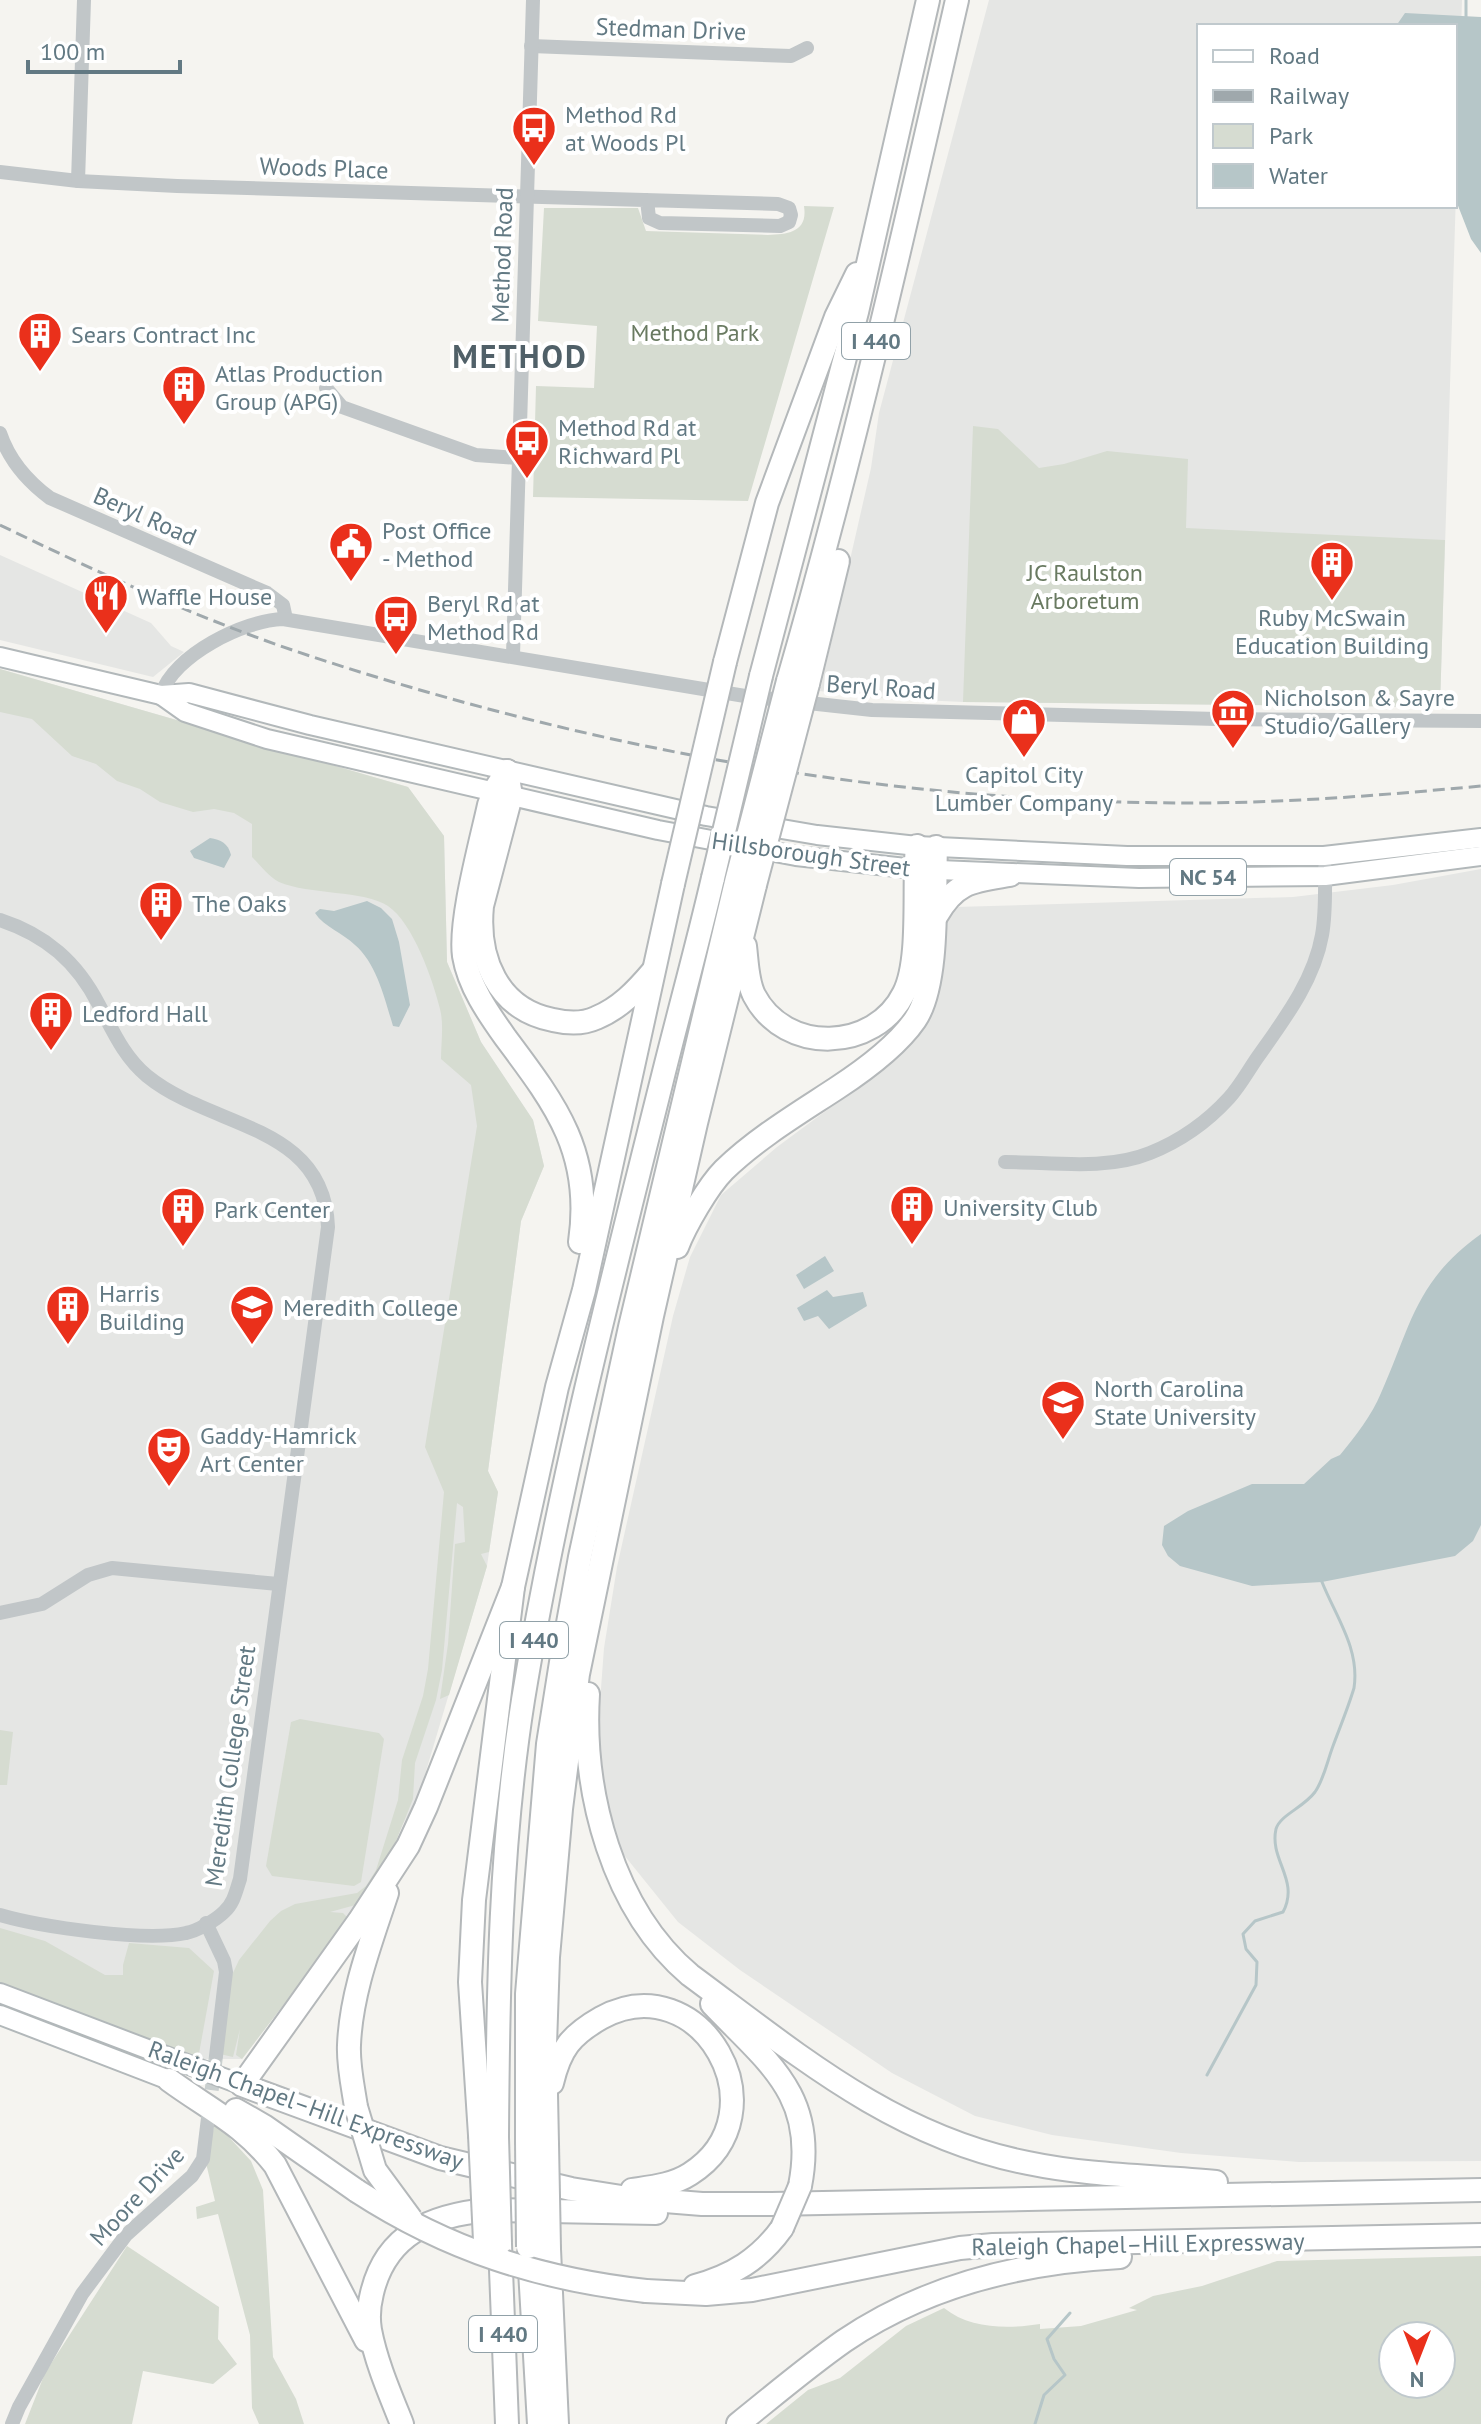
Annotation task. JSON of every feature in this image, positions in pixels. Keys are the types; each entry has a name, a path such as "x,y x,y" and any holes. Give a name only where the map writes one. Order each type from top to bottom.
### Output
{"highway":[{"name":"I 440","path":"507,2424 501,2300 493,2242 489,2136 501,1921 512,1787 523,1702 565,1485 638,1175 761,676 845,359 928,0"},
{"name":"I 440","path":"539,2424 540,2137 527,1994 548,1744 562,1656 580,1557 630,1327 798,683 820,572 957,0"},
{"path":"489,2136 470,1982 474,1900 513,1587 557,1387 584,1290 725,662 767,503 836,317 876,233"},
{"path":"507,771 480,924 484,954 498,988 525,1011 544,1018 561,1022 593,1020 630,998 656,967"},
{"path":"502,793 465,924 464,954 472,985 492,1019 542,1085 563,1119 575,1154 584,1215 557,1387"},
{"path":"745,883 744,929 748,974 754,995 777,1023 816,1039 838,1040 862,1034 891,1014 906,991 926,847"},
{"path":"652,1316 684,1229 723,1171 768,1135 871,1065 916,1019 928,984 936,916 925,870"},
{"path":"936,916 948,894 977,881 1010,875"},
{"path":"540,2137 548,1957 561,1809 578,1674 652,1316 744,929"},
{"path":"242,2085 394,1869 426,1807 513,1587"},
{"path":"593,1610 586,1727 588,1767 612,1861 647,1925 699,1990 784,2080 794,2099 800,2122 803,2156 800,2186 782,2228 756,2258 703,2289"},
{"path":"394,1869 364,1964 352,2016 349,2048 356,2107 375,2170 415,2226"},
{"path":"679,1965 794,2053 865,2101 913,2126 970,2149 1027,2163 1091,2173 1329,2192"},
{"path":"540,2137 563,2049 587,2027 610,2013 632,2008 659,2009 685,2018 709,2035 724,2058 731,2078 731,2107 722,2139 703,2164 689,2175 655,2187 632,2190 571,2189"},
{"path":"169,2080 242,2128 275,2165 342,2291 402,2424"},
{"name":"Raleigh Chapel–Hill Expressway","path":"169,2080 252,2119 357,2191 415,2226 480,2255 576,2282 646,2291 752,2290 971,2247 1481,2235"},
{"name":"Raleigh Chapel–Hill Expressway","path":"242,2085 440,2158 571,2189 628,2198 702,2204 1481,2190"},
{"path":"382,2374 369,2316 375,2279 384,2260 410,2232 463,2212 748,2213 952,2200"},
{"path":"738,2424 845,2341 907,2305 1013,2270 1066,2260 1368,2238"},
{"path":"539,2248 557,2424"}],"main road":[{"name":"Hillsborough Street","path":"0,657 161,695 189,693 706,816 817,835 926,847 1127,856 1324,856 1481,838"},
{"name":"Hillsborough Street","path":"161,695 185,712 267,739 738,846 796,856 925,870 1139,878 1325,876 1481,856"},
{"name":"Raleigh Chapel–Hill Expressway","path":"0,1993 242,2085"},
{"name":"Raleigh Chapel–Hill Expressway","path":"0,2015 169,2080"}],"street":[{"path":"78,181 84,0"},
{"name":"Method Road","path":"513,655 533,0"},
{"name":"Stedman Drive","path":"531,46 791,56 807,48"},
{"name":"Woods Place","path":"0,172 78,181 778,204 789,208 791,215 789,222 780,226 660,223 649,218 647,200"},
{"path":"326,388 342,407 476,455 517,458"},
{"name":"Beryl Road","path":"0,433 4,446 24,475 50,498 267,593 283,605 286,619"},
{"name":"Beryl Road","path":"161,695 170,679 217,639 252,624 286,619 745,696 874,710 1194,719 1481,721"},
{"path":"1005,1162 1121,1161 1148,1154 1184,1137 1230,1097 1291,1009 1306,980 1322,937 1324,856"},
{"name":"Meredith College Street","path":"0,920 26,929 66,957 98,1002 120,1047 145,1074 175,1095 284,1145 311,1168 321,1187 328,1227 240,1879 233,1902 223,1914 189,1933 130,1934 0,1915"},
{"path":"0,1613 42,1604 88,1575 112,1568 278,1584"},
{"path":"206,1923 226,1972 216,2056"},
{"name":"Moore Drive","path":"12,2424 82,2294 126,2235 192,2176 203,2159 208,2118"}],"shaded area":[{"path":"989,0 1462,0 1457,161 1457,24 1197,24 1197,208 1456,208 1440,707 963,702 858,697 820,691 871,468 879,413"},
{"path":"0,555 151,623 171,646 184,652 153,677 0,640"},
{"name":"Meredith College","path":"0,669 408,787 444,836 447,962 481,1042 533,1120 544,1166 521,1221 488,1471 498,1492 487,1566 418,1798 349,1919 242,2059 198,2059 0,1984"},
{"name":"North Carolina State University","path":"1481,869 1481,2161 1299,2162 1181,2153 1052,2135 975,2116 892,2073 740,1970 678,1922 620,1850 603,1787 598,1729 604,1648 617,1567 673,1316 690,1257 721,1195 777,1147 896,1059 927,1022 941,965 944,928 955,907 1293,897 1393,885"}],"green space":[{"name":"Method Park","path":"804,206 834,207 748,501 533,497 536,386 594,388 597,326 538,321 544,208 638,208 646,231 768,235 783,234 800,226"},
{"name":"JC Raulston Arboretum","path":"973,426 998,429 1039,468 1107,451 1188,459 1186,528 1445,540 1440,707 963,702"},
{"path":"0,669 408,787 444,836 447,962 481,1042 533,1120 544,1166 521,1221 488,1471 498,1492 489,1552 481,1554 487,1566 449,1695 440,1699 448,1644 455,1544 465,1542 463,1507 457,1503 442,1670 436,1700 415,1763 413,1799 390,1856 359,1904 330,1912 343,1913 349,1919 242,2059 236,2055 240,2029 233,2057 220,2054 232,1975 239,1960 281,1911 295,1904 357,1893 366,1886 376,1870 398,1800 402,1760 423,1696 444,1492 425,1447 477,1126 471,1085 441,1059 441,1015 432,983 414,938 388,906 365,897 305,889 279,882 252,857 252,824 234,813 214,809 193,812 160,802 140,789 117,781 96,764 72,756 32,719 0,712"},
{"path":"300,1719 379,1733 384,1739 361,1882 354,1886 272,1876 266,1866 291,1722"},
{"path":"0,1730 13,1732 7,1785 0,1785"},
{"path":"0,1928 45,1941 105,1975 123,1975 129,1943 189,1948 214,1971 198,2059 0,1984"},
{"path":"215,2122 251,2161 263,2190 273,2357 296,2399 304,2424 259,2424 252,2408 250,2335 218,2214 197,2219 196,2207 215,2201 206,2163"},
{"path":"127,2246 219,2307 218,2339 237,2364 213,2384 143,2371 132,2424 25,2424 45,2373"},
{"path":"1481,2256 1481,2424 766,2424 808,2390 840,2378 906,2326 944,2308 965,2320 990,2326 1040,2324 1040,2329 1081,2326 1137,2310 1129,2308 1153,2296 1202,2286 1277,2261"}],"water":[{"path":"1405,13 1481,17 1481,253 1471,239 1457,203 1457,24 1397,24"},
{"path":"210,838 224,843 230,851 224,868 194,858 190,851"},
{"path":"367,901 381,908 392,919 399,942 410,1005 399,1027 393,1026 379,983 363,953 315,913 320,909 334,911"},
{"path":"1481,1234 1481,1525 1473,1541 1455,1556 1322,1582 1252,1586 1180,1566 1168,1556 1162,1545 1164,1526 1188,1511 1252,1484 1304,1484 1331,1459 1340,1455 1363,1426 1377,1401 1428,1287 1459,1252"},
{"path":"825,1256 834,1271 804,1289 796,1275"},
{"path":"827,1290 833,1297 863,1292 867,1306 829,1329 818,1316 804,1321 797,1308"}],"waterway":[{"path":"1466,0 1466,17"},
{"path":"1207,2075 1256,1985 1257,1962 1246,1949 1243,1934 1255,1921 1283,1912 1287,1901 1288,1890 1277,1851 1276,1829 1318,1787 1354,1688 1354,1660 1346,1634 1322,1582"},
{"path":"1035,2424 1044,2395 1065,2375 1054,2359 1047,2339 1070,2313"}],"tunnel":[{"path":"209,2111 216,2056"}],"railway":[{"path":"0,525 153,596 310,656 526,719 745,765 855,781 1078,801 1264,802 1481,786"}],"place":[{"name":"Method Rd at Woods Pl","path":"534,167"},
{"name":"Sears Contract Inc","path":"40,373"},
{"name":"Atlas Production Group (APG)","path":"184,426"},
{"name":"Method Rd at Richward Pl","path":"527,480"},
{"name":"Post Office - Method","path":"351,583"},
{"name":"Ruby McSwain Education Building","path":"1332,602"},
{"name":"Waffle House","path":"106,635"},
{"name":"Beryl Rd at Method Rd","path":"396,656"},
{"name":"Nicholson & Sayre Studio/Gallery","path":"1233,750"},
{"name":"Capitol City Lumber Company","path":"1024,759"},
{"name":"The Oaks","path":"161,942"},
{"name":"Ledford Hall","path":"51,1052"},
{"name":"University Club","path":"912,1246"},
{"name":"Park Center","path":"183,1248"},
{"name":"Harris Building","path":"68,1346"},
{"name":"Meredith College","path":"252,1346"},
{"name":"North Carolina State University","path":"1063,1441"},
{"name":"Gaddy-Hamrick Art Center","path":"169,1488"}],"district":[{"name":"METHOD","path":"520,356"}]}
